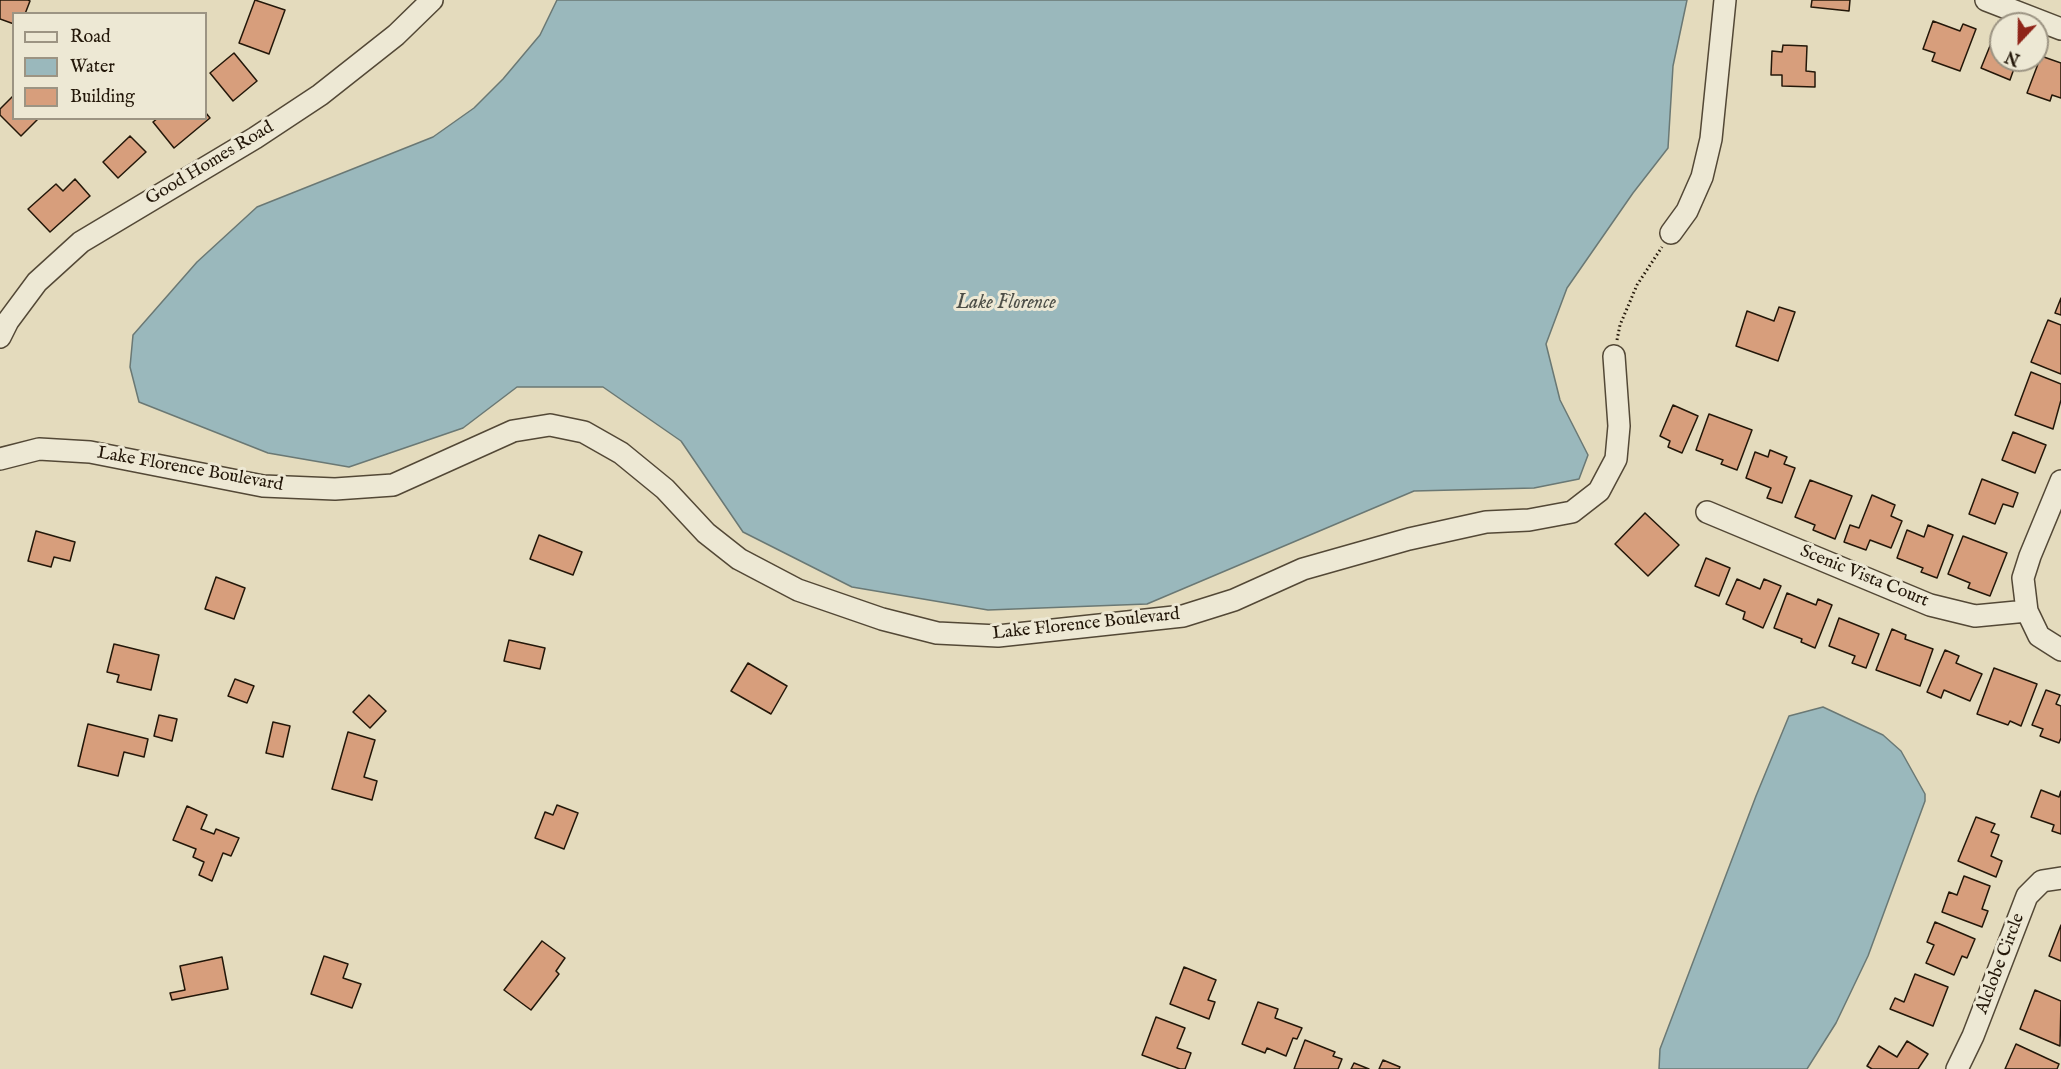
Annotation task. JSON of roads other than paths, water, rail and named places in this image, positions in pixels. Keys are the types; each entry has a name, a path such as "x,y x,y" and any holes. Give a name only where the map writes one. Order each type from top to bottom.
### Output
{"street":[{"name":"Good Homes Road","path":"0,338 8,321 37,282 81,242 255,138 320,95 396,35 432,0"},
{"path":"1671,233 1687,211 1702,177 1709,148 1725,0"},
{"path":"1986,0 2061,29"},
{"name":"Lake Florence Boulevard","path":"0,459 39,449 90,452 263,486 335,489 393,485 513,431 550,425 584,432 621,453 665,489 706,533 739,559 798,590 882,619 937,633 998,636 1183,616 1234,600 1303,569 1409,539 1486,522 1529,520 1572,512 1599,491 1616,459 1619,426 1614,356"},
{"path":"2061,481 2023,578 2027,612 2039,636 2061,650"},
{"name":"Scenic Vista Court","path":"1707,512 1930,605 1975,616 2027,612"},
{"name":"Alclobe Circle","path":"1957,1069 1973,1036 2027,896 2042,881 2061,878"}],"water":[{"name":"Lake Florence","path":"557,0 1687,0 1673,66 1668,148 1633,193 1567,288 1546,344 1560,400 1588,455 1579,479 1534,488 1414,491 1147,604 988,610 852,587 743,532 681,441 603,387 517,387 463,428 349,467 268,453 139,402 130,367 133,335 197,262 257,207 433,137 474,108 503,79 540,35"},
{"path":"1823,707 1883,735 1901,751 1925,794 1925,801 1868,956 1836,1023 1807,1069 1659,1069 1660,1049 1756,796 1789,716"}]}
